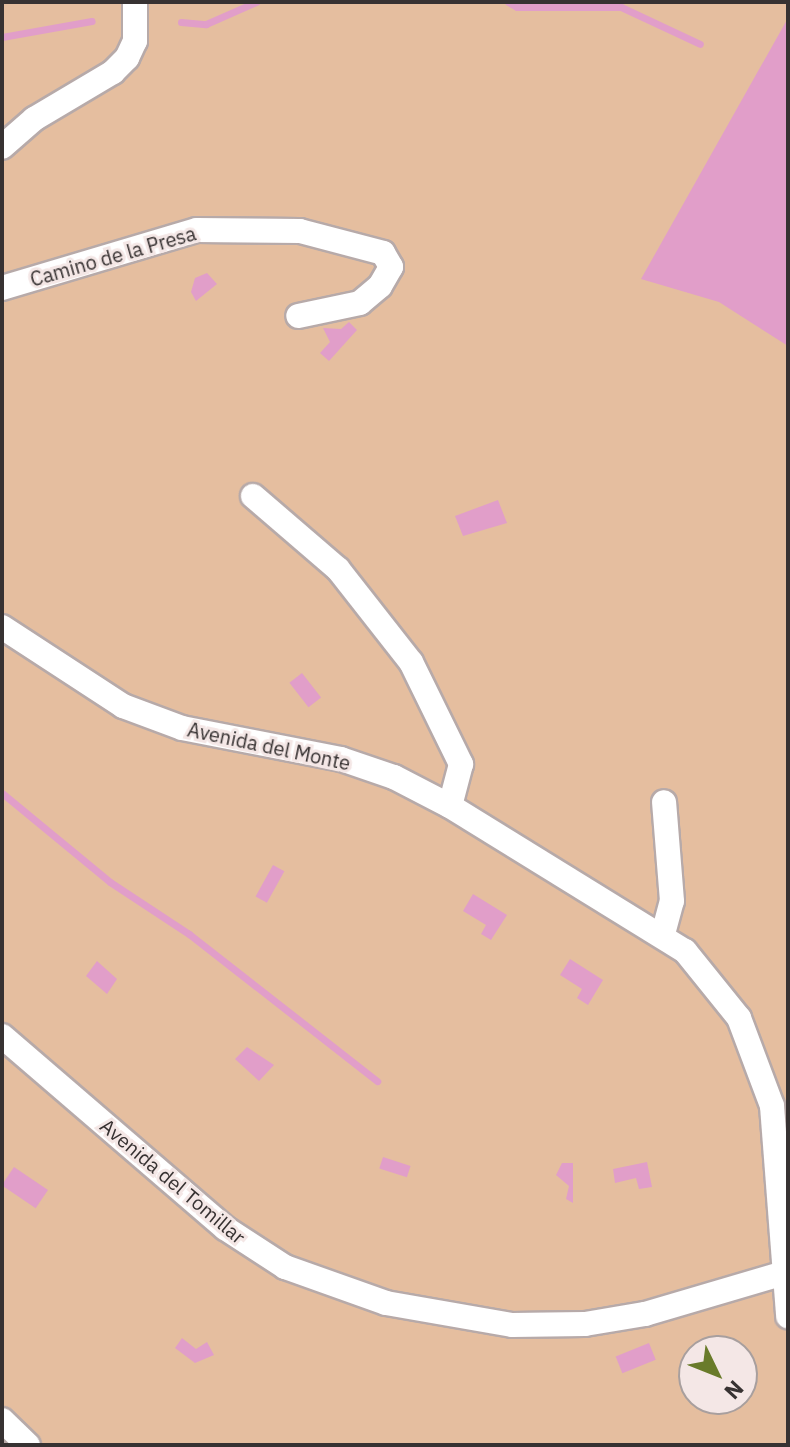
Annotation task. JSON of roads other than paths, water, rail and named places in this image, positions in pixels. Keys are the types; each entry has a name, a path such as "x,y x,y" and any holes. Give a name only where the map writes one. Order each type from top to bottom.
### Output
{"street":[{"path":"2,147 34,119 113,72 135,41 135,2"},
{"name":"Camino de la Presa","path":"2,288 197,230 300,231 383,253 391,267 380,286 360,303 298,316"},
{"path":"253,496 338,569 411,662 461,764 450,806"},
{"name":"Avenida del Monte","path":"2,627 123,706 182,728 341,759 450,806 663,934 723,992 755,1050 772,1106 788,1316"},
{"path":"663,934 672,901 664,802"},
{"name":"Avenida del Tomillar","path":"2,1036 225,1228 285,1267 386,1303 512,1325 585,1324 645,1314 784,1273"},
{"path":"2,1420 28,1445"}],"waterway":[{"path":"181,22 206,24 256,2"},
{"path":"508,2 517,7 621,7 700,44"},
{"path":"2,37 92,21"},
{"path":"2,793 110,882 189,934 377,1081"}]}
